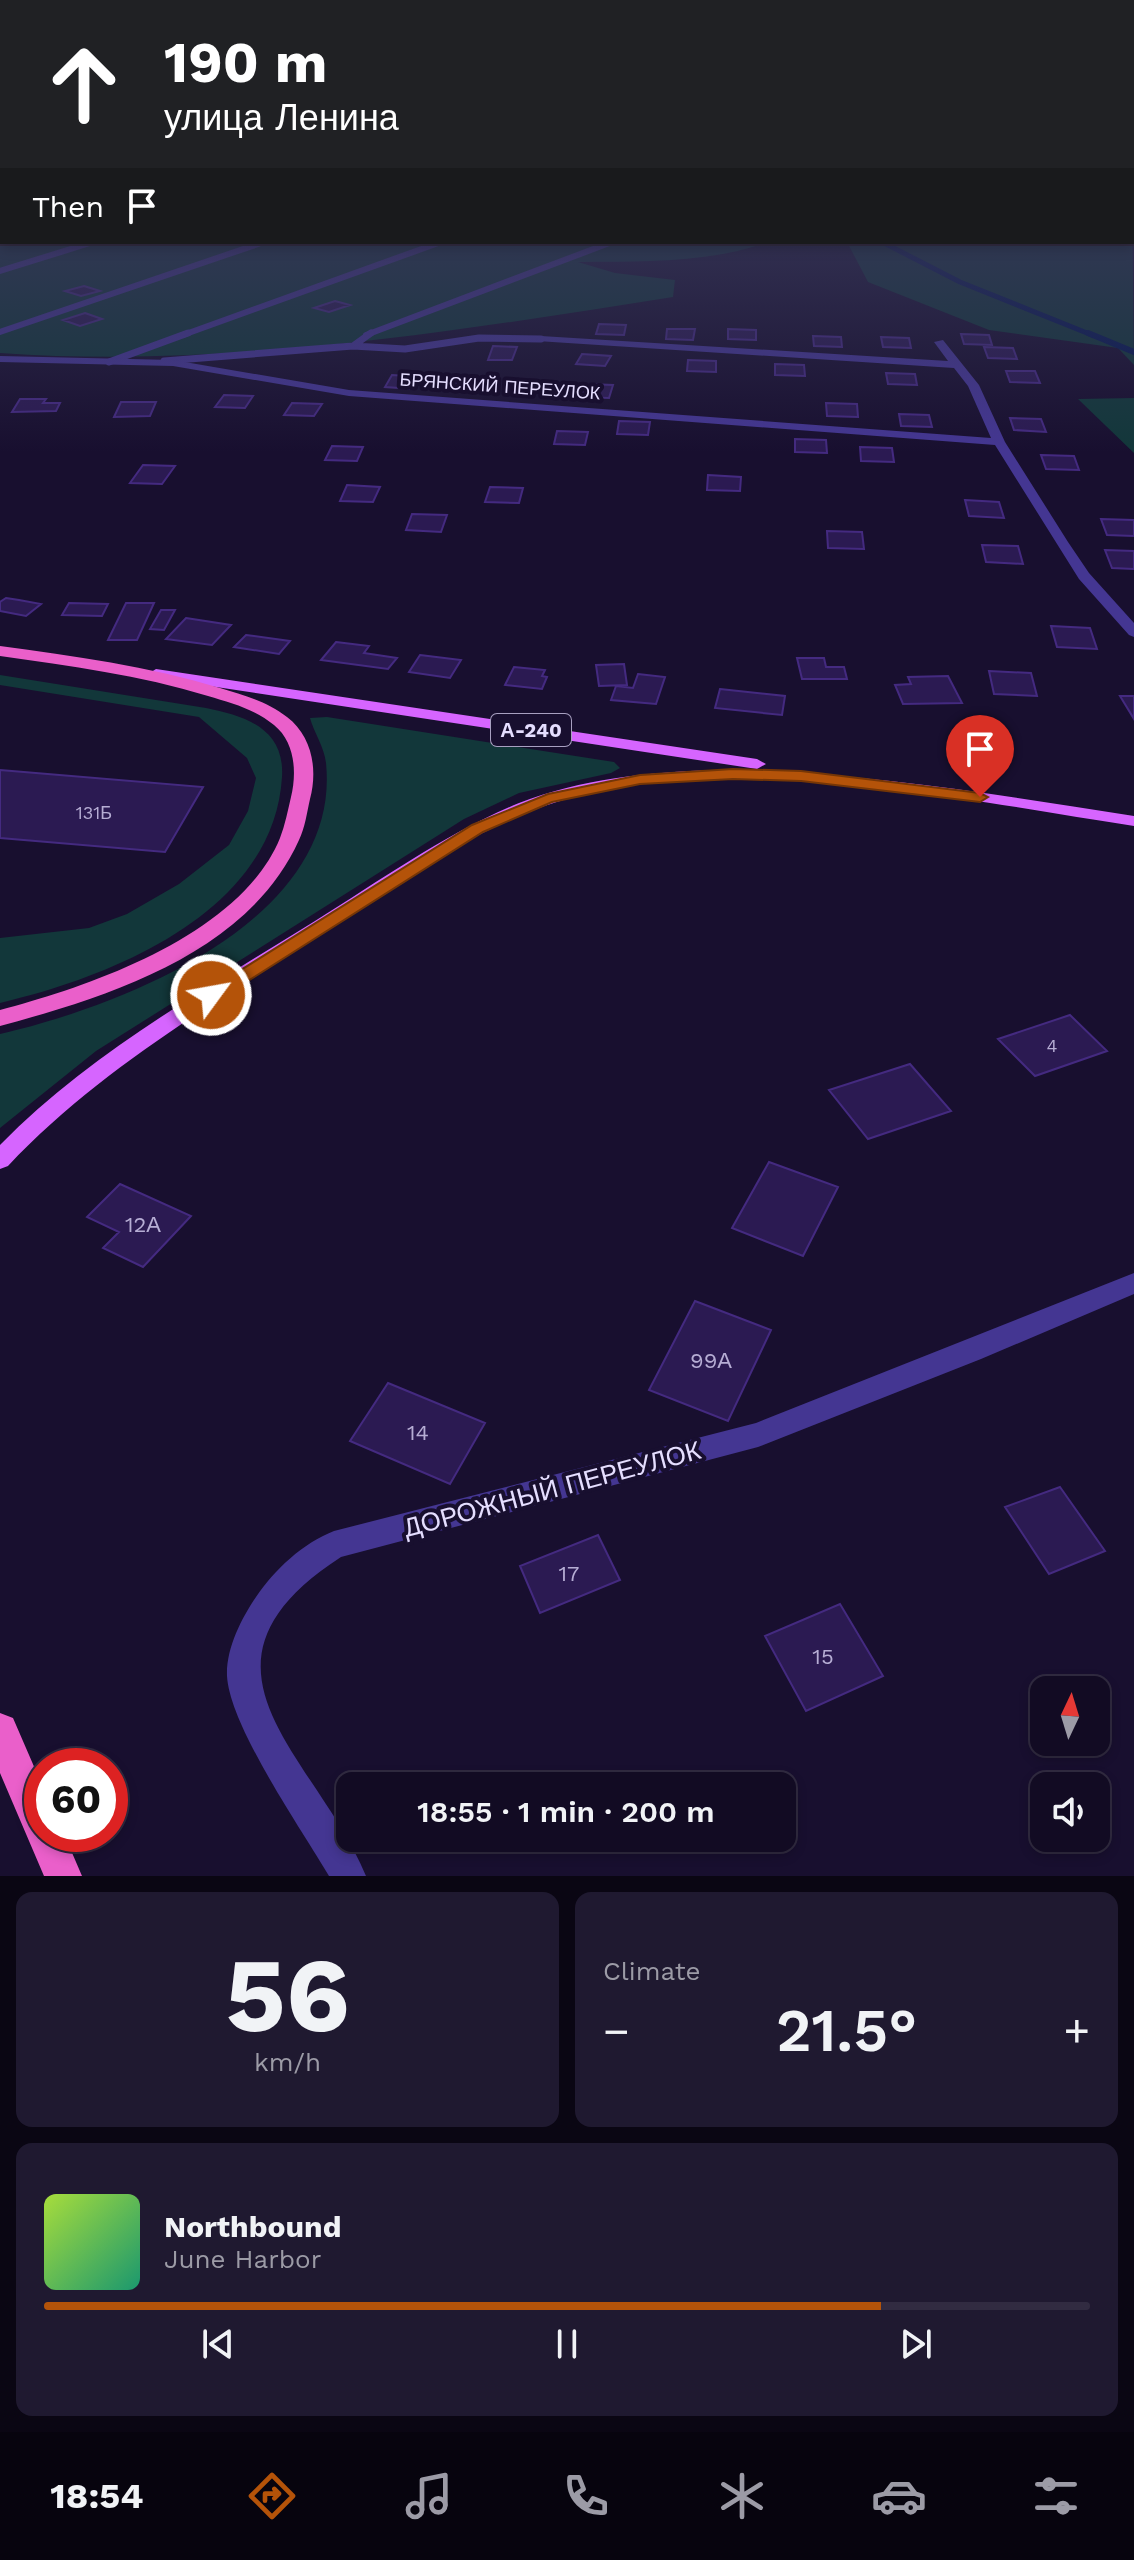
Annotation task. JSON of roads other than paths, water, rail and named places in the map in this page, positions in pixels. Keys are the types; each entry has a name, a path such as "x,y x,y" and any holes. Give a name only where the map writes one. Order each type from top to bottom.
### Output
{"highway":[{"name":"А-240","path":"0,649 144,672"},
{"path":"0,1018 82,995 194,940 244,902 263,882 289,842 297,821 304,773 304,756 294,734 280,720 240,700 144,672"},
{"path":"0,1731 24,1786"},
{"path":"53,1852 63,1876"}],"main road":[{"name":"А-240","path":"144,672 1134,821"},
{"path":"0,1160 33,1125 127,1050 436,853 514,811 592,787 688,775 801,776 918,788"}],"street":[{"path":"541,339 957,365"},
{"path":"939,342 973,385 999,442 1084,576 1134,632"},
{"name":"БРЯНСКИЙ ПЕРЕУЛОК","path":"0,359 151,362 349,393 999,442"},
{"name":"ДОРОЖНЫЙ ПЕРЕУЛОК","path":"349,1876 252,1711 243,1677 250,1640 269,1604 285,1581 309,1559 334,1545 758,1435 1134,1283"}],"lane":[{"path":"0,332 163,277"},
{"path":"109,362 345,277"},
{"path":"353,346 362,337 516,277"},
{"path":"151,362 249,357 353,346 396,349 479,338 541,339"},
{"path":"215,372 229,363 249,357"}],"waterway":[{"path":"949,277 1092,335"},
{"path":"1088,333 1134,352"}]}
